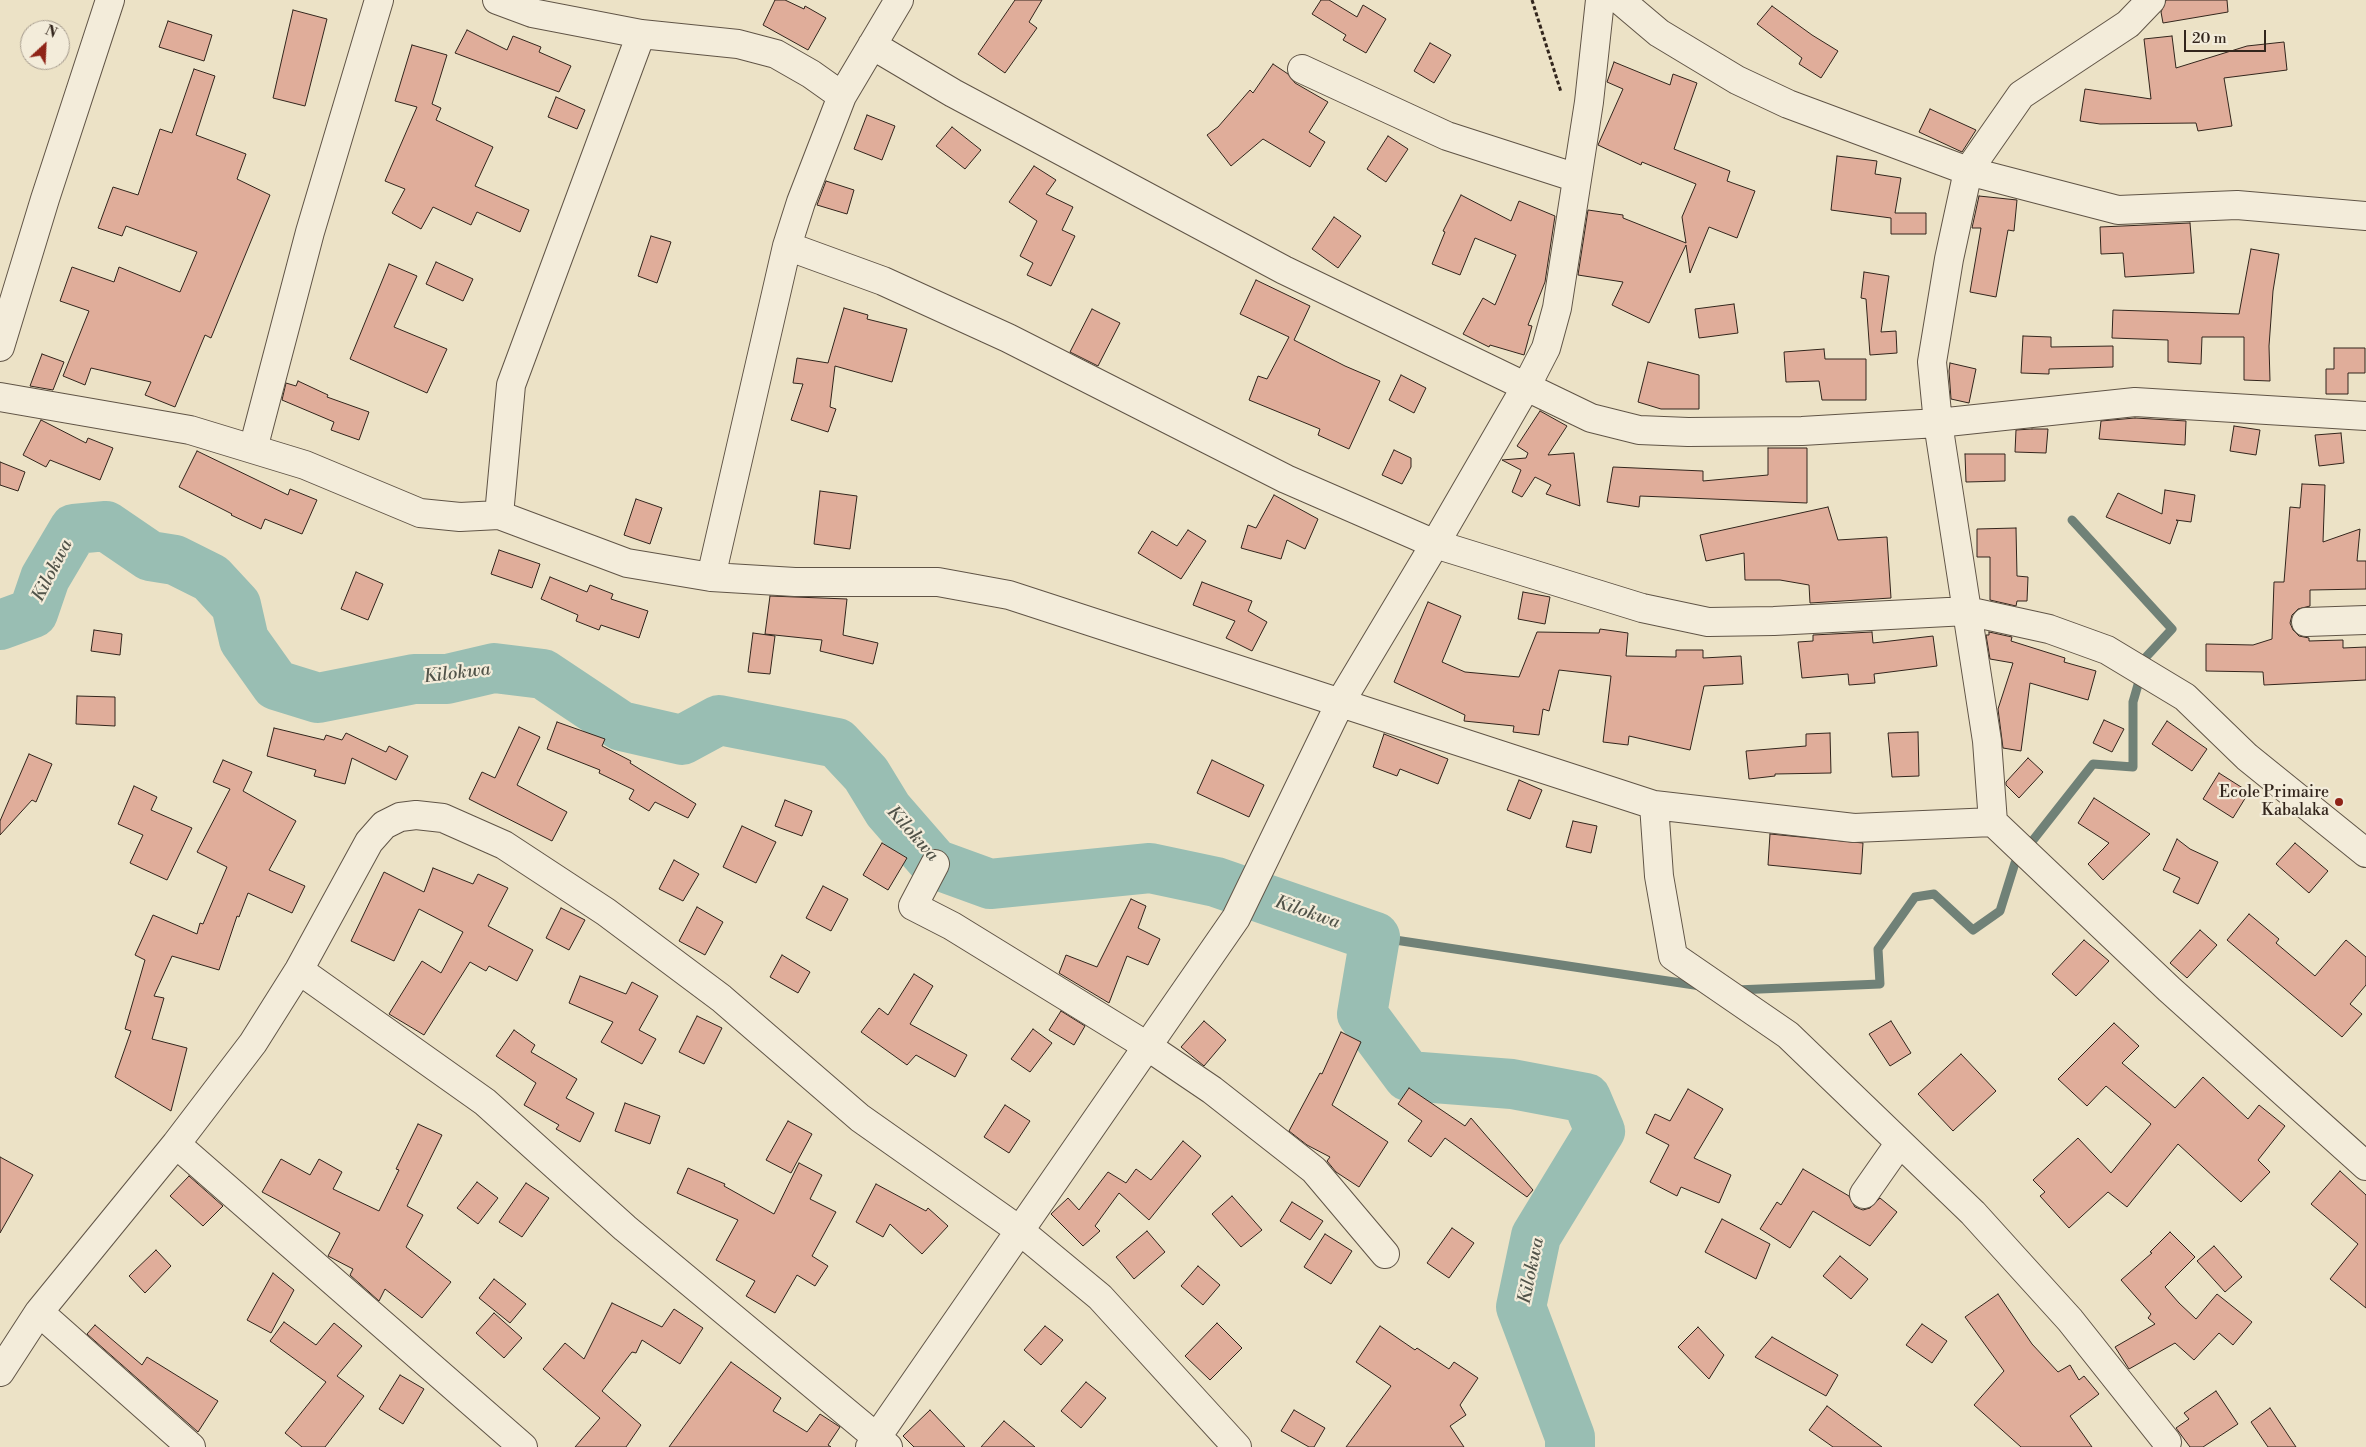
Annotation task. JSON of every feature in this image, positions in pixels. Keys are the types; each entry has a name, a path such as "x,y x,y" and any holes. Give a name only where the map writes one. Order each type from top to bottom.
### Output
{"street":[{"path":"0,348 45,199 110,0"},
{"path":"253,449 310,232 379,0"},
{"path":"498,0 536,7 641,34 738,44 776,54 811,74 842,96"},
{"path":"711,577 787,246 801,202 842,96 899,0"},
{"path":"300,970 485,1102 625,1228 878,1444 1020,1230 1236,918 1341,701 1435,544 1527,385 1546,348 1557,308 1589,102 1600,0"},
{"path":"1620,0 1659,33 1736,80 1788,104 1968,171 2118,210 2237,205 2366,216"},
{"path":"2152,0 2128,24 2021,95 1968,171 1949,259 1932,362 1938,423 1987,741 1993,822 2169,989 2366,1166"},
{"path":"499,515 511,385 641,34"},
{"path":"872,45 952,93 1284,270 1527,385 1592,418 1639,430 1688,432 1802,431 1938,423 2135,402 2366,416"},
{"path":"1302,69 1447,136 1577,178"},
{"path":"787,246 883,281 992,330 1085,375 1286,479 1435,544 1642,608 1708,622 1774,621 1967,611 2050,629 2107,650 2185,697 2247,757 2366,853"},
{"path":"0,397 190,430 305,465 420,513 460,517 499,515 627,563 711,577 795,582 938,582 1009,595 1341,701 1654,805 1854,828 1993,822"},
{"path":"2306,622 2366,620"},
{"path":"1654,805 1659,876 1673,956 1788,1035 1899,1144 1973,1213 2070,1320 2166,1445"},
{"path":"0,1372 39,1312 176,1144 253,1042 300,970 369,842 384,825 400,817 416,815 442,818 504,845 606,912 721,998 860,1118 1020,1230 1100,1297 1237,1447"},
{"path":"934,864 913,906 952,926 1147,1046 1212,1090 1314,1170 1385,1254"},
{"path":"176,1144 523,1447"},
{"path":"1864,1194 1899,1144"},
{"path":"39,1312 191,1447"}],"path":[{"path":"1532,0 1545,38 1558,87 1572,112 1589,102"}],"building":[{"path":"775,0 785,0 804,9 805,6 826,18 808,50 763,25"},
{"path":"1015,0 1042,0 1029,22 1037,28 1005,73 978,54"},
{"path":"1321,0 1329,0 1357,17 1363,5 1386,19 1366,53 1343,40 1346,35 1312,14"},
{"path":"2166,0 2227,0 2228,12 2163,23 2161,12"},
{"path":"1772,6 1838,51 1821,78 1799,64 1802,58 1757,24"},
{"path":"293,10 327,19 305,106 273,98"},
{"path":"168,21 212,35 204,61 159,47"},
{"path":"467,30 507,50 513,36 541,47 539,52 571,66 559,92 455,53"},
{"path":"2172,36 2176,68 2247,46 2284,42 2287,70 2224,78 2232,126 2198,131 2196,123 2100,124 2080,121 2085,89 2151,99 2144,39"},
{"path":"1430,43 1451,55 1434,83 1414,71"},
{"path":"412,45 447,55 432,104 441,108 436,120 493,147 475,186 529,210 520,232 477,212 471,225 433,207 421,229 392,213 405,189 385,181 417,107 395,101"},
{"path":"1614,62 1670,85 1673,74 1697,83 1674,149 1730,171 1727,181 1755,191 1737,238 1709,227 1690,273 1686,245 1649,323 1612,305 1623,282 1578,275 1588,210 1623,215 1623,218 1686,243 1682,217 1696,184 1642,162 1641,165 1598,145 1623,89 1607,82"},
{"path":"1273,64 1288,74 1295,83 1328,102 1309,132 1325,142 1310,167 1263,139 1231,166 1207,135 1218,127 1250,90 1253,93"},
{"path":"194,69 215,76 196,135 246,154 237,179 270,195 211,338 205,335 175,407 145,395 151,382 91,368 85,385 63,376 89,311 60,301 72,267 114,282 119,267 180,292 197,252 126,226 122,236 98,228 113,187 138,195 160,129 172,133"},
{"path":"556,97 585,110 577,129 548,117"},
{"path":"1930,109 1976,130 1962,152 1919,132"},
{"path":"867,115 895,126 882,160 854,149"},
{"path":"952,127 981,150 965,169 936,146"},
{"path":"1388,136 1408,149 1386,182 1367,169"},
{"path":"1837,156 1877,161 1875,174 1901,178 1895,213 1926,213 1926,234 1891,234 1891,218 1831,210"},
{"path":"1034,166 1056,180 1046,194 1073,207 1062,230 1075,236 1051,286 1027,275 1033,263 1020,256 1037,221 1009,202"},
{"path":"826,181 854,190 847,214 817,205"},
{"path":"1461,195 1511,221 1519,201 1555,216 1545,282 1528,325 1532,326 1524,355 1490,345 1489,347 1463,334 1483,298 1495,305 1516,255 1475,238 1460,275 1432,264 1445,232 1443,231"},
{"path":"1979,196 2017,200 2014,231 2008,230 1996,297 1970,292 1981,228 1972,228"},
{"path":"1334,217 1361,236 1338,268 1312,249"},
{"path":"2190,223 2194,273 2125,277 2123,253 2101,254 2100,227"},
{"path":"651,236 671,242 657,283 638,276"},
{"path":"2251,249 2279,254 2273,291 2269,346 2270,381 2244,380 2244,337 2202,337 2201,364 2168,362 2168,340 2112,338 2113,310 2239,314"},
{"path":"436,262 473,279 463,301 426,284"},
{"path":"389,264 417,276 394,327 447,349 427,393 350,359"},
{"path":"1864,272 1889,276 1881,332 1896,331 1897,353 1870,355 1866,299 1861,298"},
{"path":"1256,280 1310,306 1294,340 1345,366 1380,381 1349,449 1318,435 1320,429 1249,400 1258,376 1267,379 1289,337 1240,314"},
{"path":"1734,304 1738,333 1699,338 1695,309"},
{"path":"844,308 868,315 867,319 907,329 892,382 835,366 830,407 836,409 828,432 791,420 803,384 793,383 797,358 828,363"},
{"path":"1092,309 1120,323 1098,366 1070,352"},
{"path":"2023,336 2051,337 2051,347 2113,346 2113,367 2049,369 2049,374 2021,373"},
{"path":"2334,348 2365,348 2365,373 2348,373 2348,394 2326,394 2326,369 2334,369"},
{"path":"1824,349 1825,359 1866,359 1866,400 1822,400 1819,381 1786,382 1784,352"},
{"path":"42,354 64,362 53,390 30,386"},
{"path":"1648,362 1699,375 1699,409 1661,409 1638,402"},
{"path":"1950,363 1976,369 1969,403 1951,399"},
{"path":"1401,375 1426,388 1414,413 1389,400"},
{"path":"298,381 328,395 327,397 369,412 359,440 331,430 334,422 282,400 286,383 296,386"},
{"path":"1540,411 1567,426 1548,455 1574,453 1580,506 1546,494 1551,485 1535,477 1522,497 1512,492 1521,470 1502,460 1526,458 1528,453 1517,446"},
{"path":"2135,418 2186,421 2185,445 2099,439 2101,421"},
{"path":"41,420 86,443 88,438 113,448 100,480 50,460 46,467 23,455"},
{"path":"2234,426 2260,430 2256,455 2230,451"},
{"path":"2048,429 2046,453 2015,452 2016,430"},
{"path":"2341,433 2344,463 2319,466 2315,435"},
{"path":"1768,448 1807,448 1807,503 1640,496 1639,507 1607,502 1613,467 1703,471 1703,481 1768,475"},
{"path":"1394,450 1411,458 1411,467 1402,484 1382,475"},
{"path":"197,451 288,495 290,489 317,500 302,534 265,519 261,529 179,487"},
{"path":"1965,454 2005,454 2005,481 1966,482"},
{"path":"0,462 25,472 18,491 0,485"},
{"path":"2302,484 2325,485 2323,542 2360,529 2357,561 2366,561 2366,589 2310,590 2310,606 2298,609 2292,615 2290,623 2293,630 2299,636 2309,638 2309,641 2343,640 2343,648 2366,647 2366,680 2264,685 2263,672 2206,671 2206,644 2253,645 2272,639 2274,582 2284,582 2290,507 2300,508"},
{"path":"2165,490 2195,495 2191,522 2176,520 2178,521 2170,544 2106,517 2118,493 2162,514"},
{"path":"820,491 857,496 850,549 814,544"},
{"path":"1274,495 1318,519 1305,549 1287,540 1281,559 1241,548 1248,525 1256,528"},
{"path":"636,499 662,508 650,544 624,535"},
{"path":"1828,507 1838,540 1887,537 1891,598 1810,603 1809,585 1780,580 1745,580 1744,553 1706,561 1700,535"},
{"path":"2016,528 2017,576 2028,577 2027,601 2017,601 2016,606 1990,600 1990,557 1977,557 1977,529"},
{"path":"1188,530 1206,541 1181,579 1138,553 1152,531 1177,546"},
{"path":"499,550 540,564 532,588 491,574"},
{"path":"356,572 383,584 368,620 341,609"},
{"path":"550,577 587,592 590,585 613,594 611,599 648,611 639,638 601,625 599,630 576,621 578,615 541,599"},
{"path":"1202,582 1252,601 1248,611 1267,622 1252,651 1226,638 1235,621 1193,605"},
{"path":"1523,592 1550,597 1545,624 1518,619"},
{"path":"770,596 847,599 843,635 878,643 873,664 820,651 822,640 765,634"},
{"path":"1428,602 1461,616 1442,662 1465,672 1519,677 1537,632 1599,633 1600,629 1628,633 1626,656 1676,657 1676,650 1703,650 1703,658 1741,656 1743,684 1704,686 1690,750 1629,736 1628,745 1603,742 1611,676 1559,670 1549,711 1543,709 1539,735 1513,732 1514,726 1464,721 1465,715 1394,682"},
{"path":"94,630 122,634 120,655 91,651"},
{"path":"1872,632 1873,643 1933,636 1937,666 1874,674 1875,683 1849,685 1848,674 1802,678 1798,642 1813,641 1813,635"},
{"path":"1989,632 2012,637 2011,641 2065,658 2064,662 2096,671 2088,700 2030,683 2021,751 2003,748 1998,709 2013,663 1990,659 1986,635 1989,635"},
{"path":"753,633 775,636 770,674 748,672"},
{"path":"77,696 115,697 115,726 76,724"},
{"path":"2104,720 2124,729 2112,752 2093,743"},
{"path":"2167,721 2207,749 2192,771 2152,744"},
{"path":"557,722 605,739 602,746 631,761 630,763 696,804 688,818 655,802 649,811 629,799 634,790 599,773 600,770 547,749"},
{"path":"519,727 540,737 517,785 567,812 552,841 469,799 482,772 495,778"},
{"path":"274,728 324,740 326,735 342,740 346,733 386,752 389,746 408,756 396,780 352,758 345,784 314,776 316,770 267,756"},
{"path":"1918,732 1919,776 1892,777 1888,733"},
{"path":"1830,733 1831,773 1775,774 1775,776 1749,779 1746,751 1806,746 1806,734"},
{"path":"1384,734 1448,759 1438,784 1400,769 1397,776 1373,767"},
{"path":"29,754 52,764 36,802 32,800 0,835 0,821"},
{"path":"2028,758 2043,772 2019,798 2006,785 2006,782"},
{"path":"223,760 252,772 243,791 296,821 269,870 305,886 292,913 248,893 239,917 237,916 219,970 172,956 154,996 164,998 152,1039 187,1048 171,1111 115,1077 131,1031 125,1029 145,960 135,955 153,915 197,934 200,923 203,924 227,867 197,852 230,789 213,782"},
{"path":"1212,760 1264,785 1249,817 1197,793"},
{"path":"2219,773 2249,792 2233,818 2203,799"},
{"path":"1519,780 1542,790 1530,819 1507,810"},
{"path":"134,786 157,797 151,810 192,828 167,880 130,863 143,835 118,824"},
{"path":"2094,798 2150,834 2103,880 2088,864 2109,843 2078,823"},
{"path":"785,800 812,811 802,836 775,826"},
{"path":"1573,821 1597,826 1591,853 1566,847"},
{"path":"742,826 776,842 756,883 723,867"},
{"path":"1770,834 1863,843 1861,874 1768,865"},
{"path":"2177,839 2190,849 2218,862 2198,904 2173,892 2180,878 2163,870"},
{"path":"882,843 907,858 888,890 863,875"},
{"path":"2295,843 2328,871 2309,893 2276,864"},
{"path":"674,860 699,874 683,901 659,889"},
{"path":"433,868 473,884 478,874 508,888 488,926 533,950 517,981 489,966 486,971 470,962 424,1035 389,1014 422,961 441,973 463,932 419,909 394,961 351,941 384,872 424,892"},
{"path":"823,886 848,899 831,931 806,918"},
{"path":"1131,899 1146,906 1138,928 1160,939 1148,965 1127,956 1109,1003 1059,973 1066,955 1097,967"},
{"path":"697,907 723,922 705,955 679,941"},
{"path":"561,908 585,920 569,950 546,938"},
{"path":"2249,914 2279,939 2276,943 2315,976 2346,940 2366,957 2366,985 2350,1004 2362,1014 2342,1037 2227,940"},
{"path":"2200,930 2217,945 2187,978 2170,963"},
{"path":"2084,940 2109,961 2076,996 2052,974"},
{"path":"782,955 810,972 798,993 770,977"},
{"path":"914,974 933,986 910,1024 967,1055 955,1077 916,1055 907,1065 861,1032 879,1008 888,1015"},
{"path":"580,976 626,994 632,982 658,996 639,1030 656,1039 642,1064 601,1042 613,1022 569,1003"},
{"path":"1061,1011 1085,1026 1074,1045 1049,1030"},
{"path":"697,1016 722,1028 704,1064 679,1052"},
{"path":"1204,1021 1226,1040 1204,1066 1181,1047"},
{"path":"1891,1021 1911,1053 1890,1066 1869,1034"},
{"path":"2114,1023 2139,1046 2122,1063 2175,1108 2203,1077 2248,1119 2259,1105 2285,1126 2258,1160 2270,1172 2241,1202 2178,1144 2127,1207 2108,1192 2069,1228 2040,1196 2045,1192 2033,1180 2078,1138 2111,1173 2151,1124 2106,1086 2087,1106 2058,1079"},
{"path":"1033,1029 1052,1043 1030,1072 1011,1059"},
{"path":"514,1030 535,1045 531,1052 577,1079 566,1098 594,1113 580,1142 556,1129 559,1125 524,1105 536,1083 496,1056"},
{"path":"1341,1032 1361,1042 1332,1105 1388,1142 1359,1187 1336,1172 1327,1161 1330,1157 1307,1145 1289,1131 1320,1073 1322,1074"},
{"path":"1961,1054 1996,1091 1953,1131 1918,1094"},
{"path":"1409,1088 1465,1126 1471,1118 1533,1190 1527,1197 1445,1138 1431,1157 1408,1141 1422,1121 1398,1104"},
{"path":"1688,1089 1723,1109 1694,1158 1731,1175 1719,1203 1681,1187 1677,1196 1650,1182 1669,1145 1646,1133 1655,1114 1670,1121"},
{"path":"625,1103 660,1116 650,1144 615,1131"},
{"path":"1005,1105 1030,1121 1009,1153 984,1137"},
{"path":"788,1121 812,1134 791,1173 766,1160"},
{"path":"418,1124 442,1135 407,1206 423,1215 406,1247 451,1282 422,1318 385,1289 379,1301 350,1275 353,1269 328,1256 340,1233 262,1192 281,1159 310,1175 319,1159 342,1172 333,1189 379,1211 399,1170 396,1169"},
{"path":"1183,1141 1201,1156 1149,1220 1119,1193 1095,1226 1100,1231 1083,1246 1051,1214 1068,1198 1079,1210 1108,1172 1126,1183 1136,1169 1151,1180"},
{"path":"0,1157 33,1175 0,1233"},
{"path":"799,1163 822,1175 810,1199 836,1212 812,1256 828,1266 815,1286 797,1275 775,1313 746,1296 755,1281 716,1260 738,1220 677,1193 688,1168 725,1184 724,1186 774,1214"},
{"path":"1803,1169 1849,1196 1855,1207 1863,1210 1870,1208 1880,1198 1897,1212 1870,1246 1813,1211 1790,1248 1760,1229 1777,1202 1781,1205"},
{"path":"2340,1171 2366,1195 2366,1308 2330,1279 2358,1244 2311,1204"},
{"path":"189,1176 223,1206 203,1226 170,1196"},
{"path":"477,1182 498,1198 478,1224 457,1208"},
{"path":"526,1183 549,1198 522,1237 499,1222"},
{"path":"876,1184 926,1211 928,1208 948,1226 922,1254 890,1224 883,1237 856,1222"},
{"path":"1232,1196 1262,1230 1241,1247 1212,1214"},
{"path":"1292,1202 1323,1221 1310,1240 1280,1221"},
{"path":"1722,1219 1770,1244 1756,1279 1705,1252"},
{"path":"1452,1228 1474,1243 1449,1278 1427,1263"},
{"path":"1147,1231 1165,1252 1134,1279 1116,1257"},
{"path":"2170,1232 2195,1257 2165,1287 2179,1303 2196,1319 2217,1294 2252,1322 2233,1345 2219,1333 2194,1360 2175,1343 2129,1369 2115,1347 2155,1324 2148,1318 2151,1314 2121,1280 2152,1253 2150,1252"},
{"path":"1325,1234 1352,1251 1331,1284 1304,1267"},
{"path":"2214,1246 2242,1277 2225,1292 2197,1261"},
{"path":"156,1250 171,1266 145,1293 129,1276"},
{"path":"1840,1256 1868,1279 1851,1299 1823,1276"},
{"path":"1198,1266 1220,1285 1203,1305 1181,1286"},
{"path":"273,1273 294,1290 271,1333 247,1320"},
{"path":"494,1279 526,1304 510,1323 479,1298"},
{"path":"1998,1294 2032,1344 2058,1372 2070,1365 2079,1380 2084,1376 2099,1394 2070,1416 2092,1447 2021,1447 1974,1405 2004,1371 1965,1317"},
{"path":"612,1303 662,1327 674,1309 703,1328 680,1364 642,1340 636,1353 632,1352 602,1391 641,1425 626,1447 575,1447 600,1418 543,1369 565,1343 584,1359"},
{"path":"494,1313 522,1338 504,1358 476,1333"},
{"path":"284,1322 316,1345 334,1323 362,1346 337,1376 364,1396 325,1447 302,1447 285,1433 326,1382 270,1341"},
{"path":"1217,1323 1242,1348 1210,1380 1185,1356"},
{"path":"1922,1324 1947,1341 1932,1363 1906,1345"},
{"path":"95,1325 142,1365 147,1357 218,1401 198,1432 87,1334"},
{"path":"1045,1326 1063,1340 1041,1365 1024,1350"},
{"path":"1380,1326 1415,1350 1417,1348 1449,1369 1454,1362 1478,1378 1460,1405 1466,1415 1450,1426 1464,1447 1346,1447 1391,1386 1356,1362"},
{"path":"1698,1327 1724,1355 1709,1379 1678,1347"},
{"path":"1772,1337 1838,1375 1826,1396 1755,1357"},
{"path":"731,1362 781,1398 773,1411 807,1432 820,1414 840,1427 828,1445 831,1447 669,1447"},
{"path":"400,1375 424,1389 403,1424 379,1409"},
{"path":"1086,1382 1106,1398 1081,1428 1061,1411"},
{"path":"2216,1391 2238,1424 2203,1447 2190,1447 2176,1428 2189,1419 2184,1413"},
{"path":"1827,1406 1882,1447 1833,1447 1809,1430"},
{"path":"2270,1408 2296,1447 2268,1447 2251,1422"},
{"path":"930,1410 965,1447 914,1447 903,1436"},
{"path":"1294,1410 1325,1428 1314,1447 1309,1447 1281,1431"},
{"path":"1004,1421 1035,1447 981,1447"}],"waterway":[{"path":"1736,990 1880,984 1878,949 1915,897 1934,894 1973,930 2000,911 2015,863 2093,764 2133,767 2133,702 2146,657 2172,629 2072,520"},
{"name":"Kilokwa","path":"0,625 33,613 45,578 74,529 106,526 150,556 175,560 211,578 236,605 244,640 276,685 318,698 414,679 447,679 494,668 543,674 621,726 682,740 719,720 837,743 866,774 888,810 935,864 990,884 1150,868 1216,882 1375,937 1362,1014 1408,1076 1512,1084 1586,1098 1600,1131 1536,1236 1521,1307 1570,1437 1570,1447"},
{"path":"1375,937 1701,986"}],"place":[{"name":"Ecole Primaire Kabalaka","path":"2339,802"}]}
